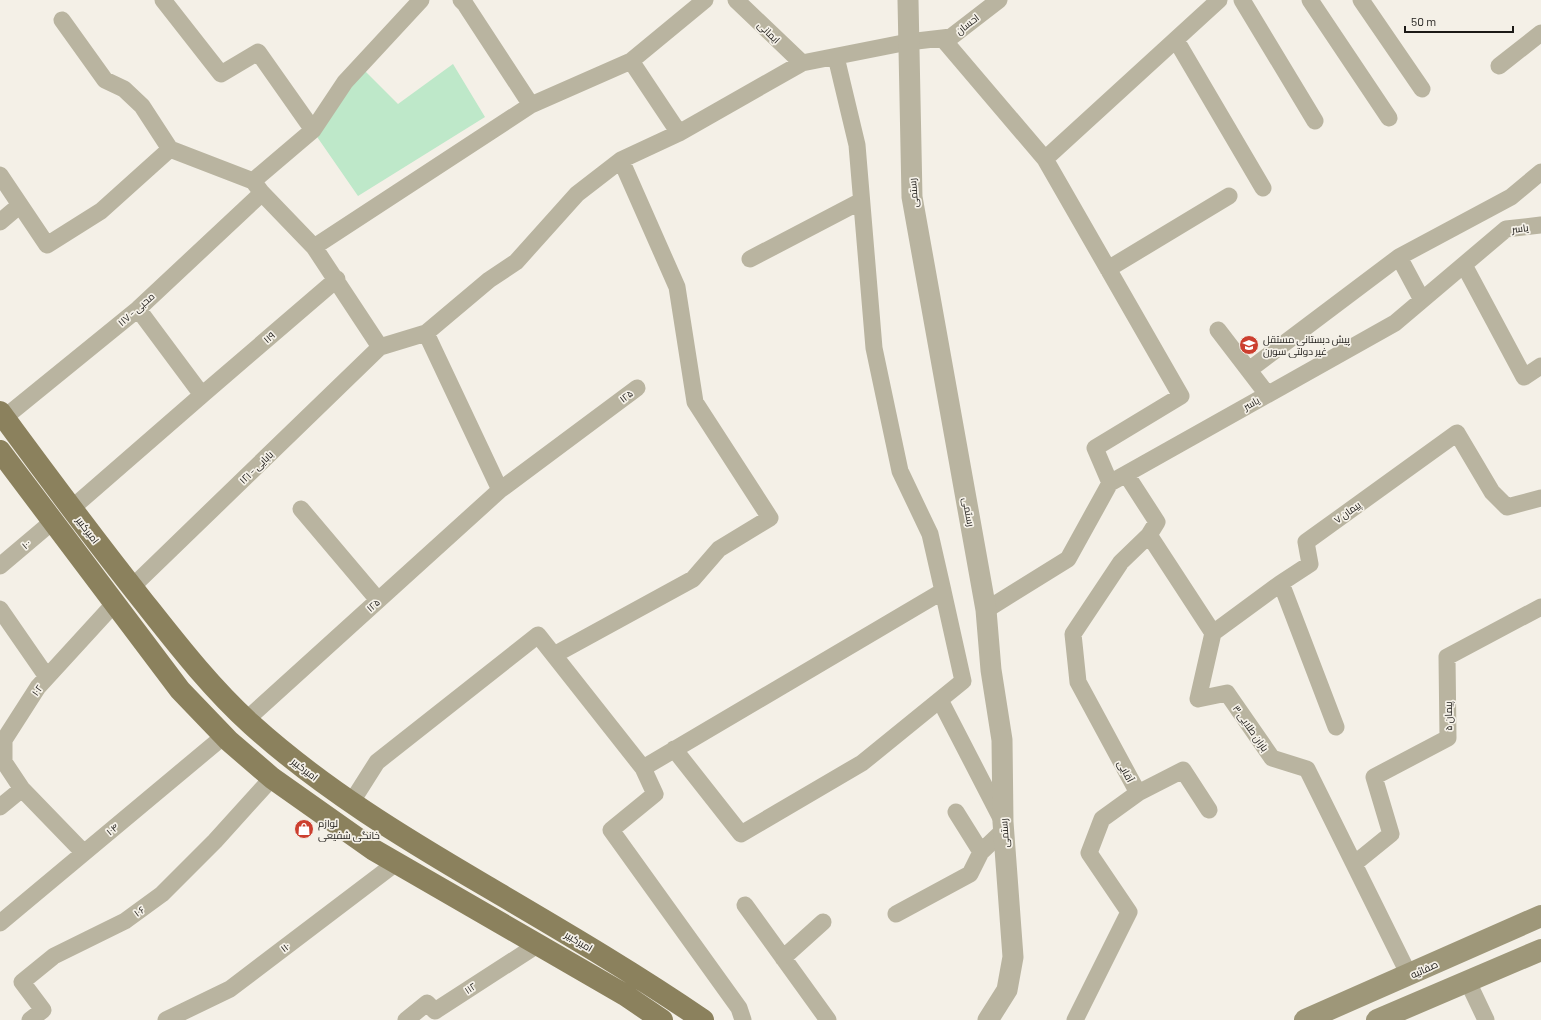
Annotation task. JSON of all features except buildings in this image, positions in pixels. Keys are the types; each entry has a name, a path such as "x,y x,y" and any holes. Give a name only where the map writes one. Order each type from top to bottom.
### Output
{"main road":[{"name":"امیرکبیر","path":"2,415 72,509 202,676 246,720 295,762 351,803 393,831 639,976 703,1020"},
{"path":"0,451 180,690 224,736 272,778 374,850 537,945 653,1018"},
{"path":"517,933 528,911"},
{"name":"صفائیه","path":"1305,1020 1409,976 1541,916"},
{"path":"1377,1020 1541,950"}],"street":[{"path":"163,0 221,74 258,52 314,130"},
{"name":"محبی - ۱۱۷","path":"2,415 138,309 314,130 345,82 421,0"},
{"path":"461,0 531,104"},
{"path":"314,247 531,104 631,61 705,0"},
{"name":"ایمانی","path":"736,0 802,63"},
{"name":"رستمی","path":"908,0 912,197 986,610 991,670 1002,740 1003,826 1013,957 1007,990 988,1020"},
{"name":"احسان","path":"426,333 489,280 516,262 577,194 621,160 679,133 802,63 908,42 951,37 999,0"},
{"path":"1045,159 1219,0"},
{"path":"1242,0 1315,121"},
{"path":"1310,0 1388,118"},
{"path":"1361,0 1422,89"},
{"path":"62,20 105,80 124,89 142,106 170,149 257,187 314,247 337,279 380,347 426,333 500,490"},
{"path":"1499,66 1541,33"},
{"path":"942,38 1045,159 1181,396 1095,448 1110,483 1068,559 986,610"},
{"path":"1176,40 1262,188"},
{"path":"674,749 741,834 862,763 963,680 930,534 900,472 875,356 856,145 836,57"},
{"path":"631,61 679,133"},
{"path":"0,175 48,245 100,211 170,149"},
{"path":"554,655 693,579 718,549 770,518 695,402 677,287 621,160"},
{"path":"1248,370 1399,257 1512,197 1541,172"},
{"path":"1108,269 1229,196"},
{"path":"750,259 861,202"},
{"path":"0,222 20,205"},
{"name":"یاسر","path":"1110,483 1395,323 1506,229 1541,225"},
{"path":"1399,257 1422,300"},
{"path":"1464,265 1524,377 1541,366"},
{"name":"۱۱۹","path":"72,509 337,279"},
{"path":"138,309 202,395"},
{"path":"1218,330 1267,394"},
{"name":"بابایی - ۱۲۱","path":"132,587 380,347"},
{"name":"۱۲۵","path":"246,720 500,490 637,388"},
{"name":"پیمان ۷","path":"1281,582 1310,564 1306,542 1457,433 1492,492 1507,506 1541,498"},
{"path":"1126,474 1157,522 1149,536 1213,633 1281,582 1336,727"},
{"path":"301,509 378,600"},
{"name":"۱۰۰","path":"0,566 52,522"},
{"name":"آقایی","path":"1075,1020 1129,912 1089,853 1102,819 1138,793 1078,682 1073,634 1121,562 1149,536"},
{"path":"643,768 943,591"},
{"name":"۱۰۲","path":"84,853 22,788 4,762 4,740 38,687 114,604"},
{"name":"پیمان ۵","path":"1354,864 1391,834 1374,777 1448,738 1447,657 1541,607"},
{"path":"0,609 47,677"},
{"name":"باران طلایی ۳","path":"1213,633 1198,699 1227,693 1272,758 1306,769 1409,976"},
{"path":"351,803 377,762 538,635 643,768 655,794 611,830 739,1008 743,1020"},
{"path":"896,914 970,874 982,852 1003,826 940,700"},
{"name":"۱۰۴","path":"0,923 224,736"},
{"path":"1138,793 1183,770 1209,810"},
{"name":"۱۰۶","path":"30,1020 43,1010 22,982 54,956 125,921 162,894 215,841 272,778"},
{"path":"0,807 22,788"},
{"path":"956,812 982,852"},
{"name":"۱۱۰","path":"166,1020 230,989 396,863"},
{"path":"745,905 828,1020"},
{"path":"783,958 823,922"},
{"name":"۱۱۲","path":"406,1020 427,1002 435,1011 537,945"},
{"path":"1468,982 1486,1020"}],"green space":[{"path":"453,64 485,117 358,196 313,131 360,66 398,104"}],"place":[{"name":"پیش دبستانی مستقل غیر دولتی سورن","path":"1249,345"},
{"name":"لوازم خانگی شفیعی","path":"304,829"}]}
